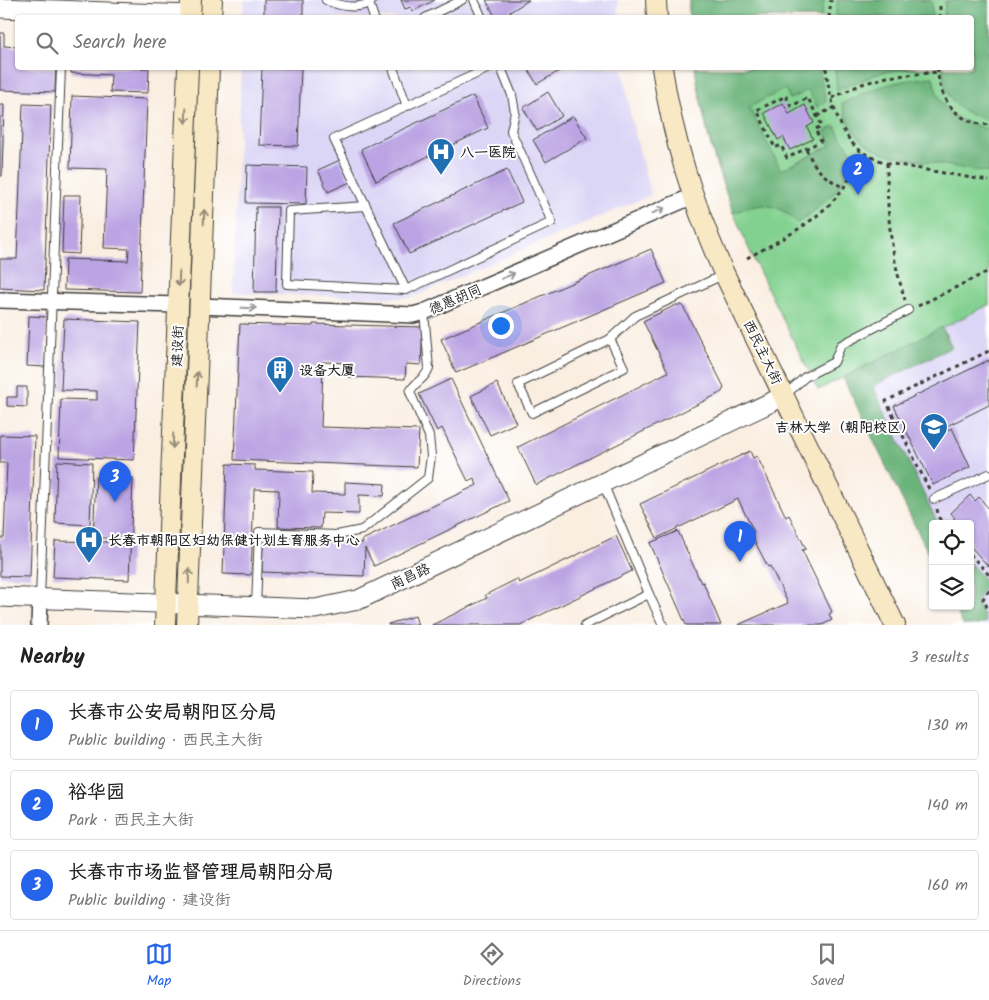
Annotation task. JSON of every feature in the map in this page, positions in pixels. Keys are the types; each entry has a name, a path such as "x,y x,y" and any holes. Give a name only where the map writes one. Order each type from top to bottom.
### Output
{"main road":[{"path":"212,0 212,15"},
{"path":"656,0 657,15"},
{"name":"建设街","path":"166,625 188,70"},
{"name":"建设街","path":"188,625 210,70"},
{"name":"西民主大街","path":"662,70 667,102 677,145 704,229 895,625"}],"street":[{"path":"0,8 25,5 63,14 190,11"},
{"name":"德惠胡同","path":"200,306 404,315 424,312 692,196"},
{"path":"0,300 178,306"},
{"name":"南昌路","path":"0,597 315,609 358,600 784,396"},
{"path":"39,625 40,598"}],"lane":[{"path":"326,0 338,6 352,6 371,2 373,15"},
{"path":"431,15 462,0"},
{"path":"474,0 481,15"},
{"path":"40,598 61,70"},
{"path":"394,70 407,106"},
{"path":"406,290 334,139 485,70"},
{"path":"366,206 289,211 287,284 406,290 552,222 512,131 515,112 512,95 502,70"},
{"path":"610,338 624,368 532,413 518,384 610,338 635,316 725,274"},
{"path":"784,396 805,377 834,362 842,345 908,310"},
{"path":"256,606 259,532 337,535 362,530 428,478 431,456 429,436 410,392 412,386 427,374 429,368 424,312"},
{"path":"934,499 989,474"},
{"path":"603,483 649,594 664,625"},
{"path":"585,625 649,594"}],"path":[{"path":"829,15 831,0"},
{"path":"940,2 940,15"},
{"path":"826,70 835,107 848,137 860,150 875,159 887,162 989,181"},
{"path":"832,98 862,84 887,77 938,70 944,97 951,107 972,122 989,125"},
{"path":"786,96 791,106 808,98 817,116 822,126 815,129 821,141 787,158 781,145 775,148 757,110 786,96"},
{"path":"817,116 835,107"},
{"path":"806,149 814,166 823,176 844,188"},
{"path":"747,258 793,233 833,202 854,173 860,150"},
{"path":"887,162 890,237 896,270 908,310 989,271"},
{"path":"934,499 886,401 989,351"},
{"path":"974,558 989,575"},
{"path":"989,590 983,599 989,611"}],"shaded area":[{"path":"244,0 618,0 618,15 243,15"},
{"name":"八一医院","path":"241,70 623,70 631,118 651,195 410,298 233,293"},
{"name":"吉林大学（朝阳校区）","path":"988,304 989,625 963,625 956,610 974,610 974,520 929,520 929,555 843,378"}],"green space":[{"path":"689,0 989,0 989,306 818,390 766,286 731,206 716,165 702,110 695,70 974,70 974,15 689,15"},
{"path":"689,0 824,0 821,15 689,15"},
{"path":"838,0 928,0 932,3 932,15 835,15"},
{"path":"949,0 989,0 989,120 970,114 962,109 955,103 946,88 943,70 974,70 974,15 944,15 945,2"},
{"path":"695,70 819,70 826,102 817,107 808,90 790,99 785,89 749,107 781,170 831,145 825,131 835,126 841,138 854,154 850,166 833,194 797,223 790,216 775,207 751,207 733,213 721,177 702,105"},
{"path":"835,70 900,70 883,72 837,90"},
{"path":"933,77 940,99 951,114 967,123 989,129 989,173 889,155 880,152 865,142 853,129 842,104 886,85"},
{"path":"942,327 952,347 873,386 936,520 929,520 929,555 843,378"},
{"path":"974,568 987,583 977,601 986,622 978,625 963,625 956,610 974,610"}],"building":[{"path":"264,0 303,0 303,15 264,15"},
{"path":"401,0 435,0 413,11 411,7 405,9"},
{"path":"486,0 529,0 505,15 494,15"},
{"path":"0,33 4,33 4,46 15,47 15,70 56,70 55,92 0,90"},
{"path":"71,70 149,70 148,93 110,92 111,75 71,73"},
{"path":"262,70 301,70 298,146 259,145"},
{"path":"528,70 561,70 537,84"},
{"path":"548,92 562,116 537,131 523,108"},
{"path":"72,96 147,99 140,292 64,290 65,259 128,261 129,249 104,248 107,169 70,168"},
{"path":"473,96 488,128 376,181 361,149"},
{"path":"783,103 789,114 805,105 814,123 807,127 813,139 790,150 783,137 778,140 764,113"},
{"path":"23,104 51,105 44,290 0,288 0,259 17,259"},
{"path":"0,105 4,105 2,176 0,176"},
{"path":"573,116 587,138 546,162 533,140"},
{"path":"340,160 350,182 328,192 318,170"},
{"path":"247,165 307,167 306,204 246,203"},
{"path":"507,170 522,202 409,254 394,223"},
{"path":"64,195 81,195 79,254 62,253"},
{"path":"256,207 278,207 276,292 254,292"},
{"path":"651,249 666,283 456,373 441,339"},
{"path":"676,305 681,305 684,308 724,387 722,392 536,485 518,447 668,372 643,321"},
{"path":"29,316 47,317 45,367 27,366"},
{"path":"64,319 140,322 134,460 59,457 61,399 97,400 97,391 61,390"},
{"path":"240,324 423,327 421,365 406,364 405,379 348,377 348,363 323,362 321,427 419,430 417,467 234,460"},
{"path":"989,360 989,405 945,427 947,430 952,428 970,467 933,485 894,406"},
{"path":"451,379 509,501 374,566 365,548 364,576 262,572 263,542 317,544 317,541 363,543 362,540 477,485 474,478 468,481 442,428 437,431 419,394"},
{"path":"497,383 516,423 490,435 471,396"},
{"path":"17,387 27,387 27,407 7,406 7,397 17,397"},
{"path":"0,435 35,436 30,577 0,576 0,538 4,538 7,463 0,463"},
{"path":"750,451 753,458 757,456 786,517 789,515 806,549 802,550 832,612 829,614 832,620 822,625 738,625 788,603 770,566 768,567 751,534 754,532 738,499 657,538 640,504"},
{"path":"57,461 92,463 90,525 55,523"},
{"path":"227,464 255,465 255,470 313,472 312,493 345,494 345,482 385,484 384,496 359,495 359,514 322,513 321,528 278,527 279,490 254,489 251,575 223,574"},
{"path":"96,477 133,478 129,580 53,577 55,541 107,542 107,538 93,538"},
{"path":"970,495 975,501 979,497 989,509 989,567 974,550 974,520 952,520 955,518 951,513"},
{"path":"678,531 701,583 703,582 721,625 686,625 650,543"},
{"path":"616,536 632,571 520,625 432,625 487,598 485,595 517,579 519,583"},
{"path":"415,616 418,625 388,625 388,624"}],"place":[{"name":"八一医院","path":"441,176"},
{"name":"裕华园","path":"858,195"},
{"name":"设备大厦","path":"280,394"},
{"name":"吉林大学（朝阳校区）","path":"934,451"},
{"name":"长春市市场监督管理局朝阳分局","path":"115,502"},
{"name":"长春市公安局朝阳区分局","path":"740,562"},
{"name":"长春市朝阳区妇幼保健计划生育服务中心","path":"89,564"}]}
